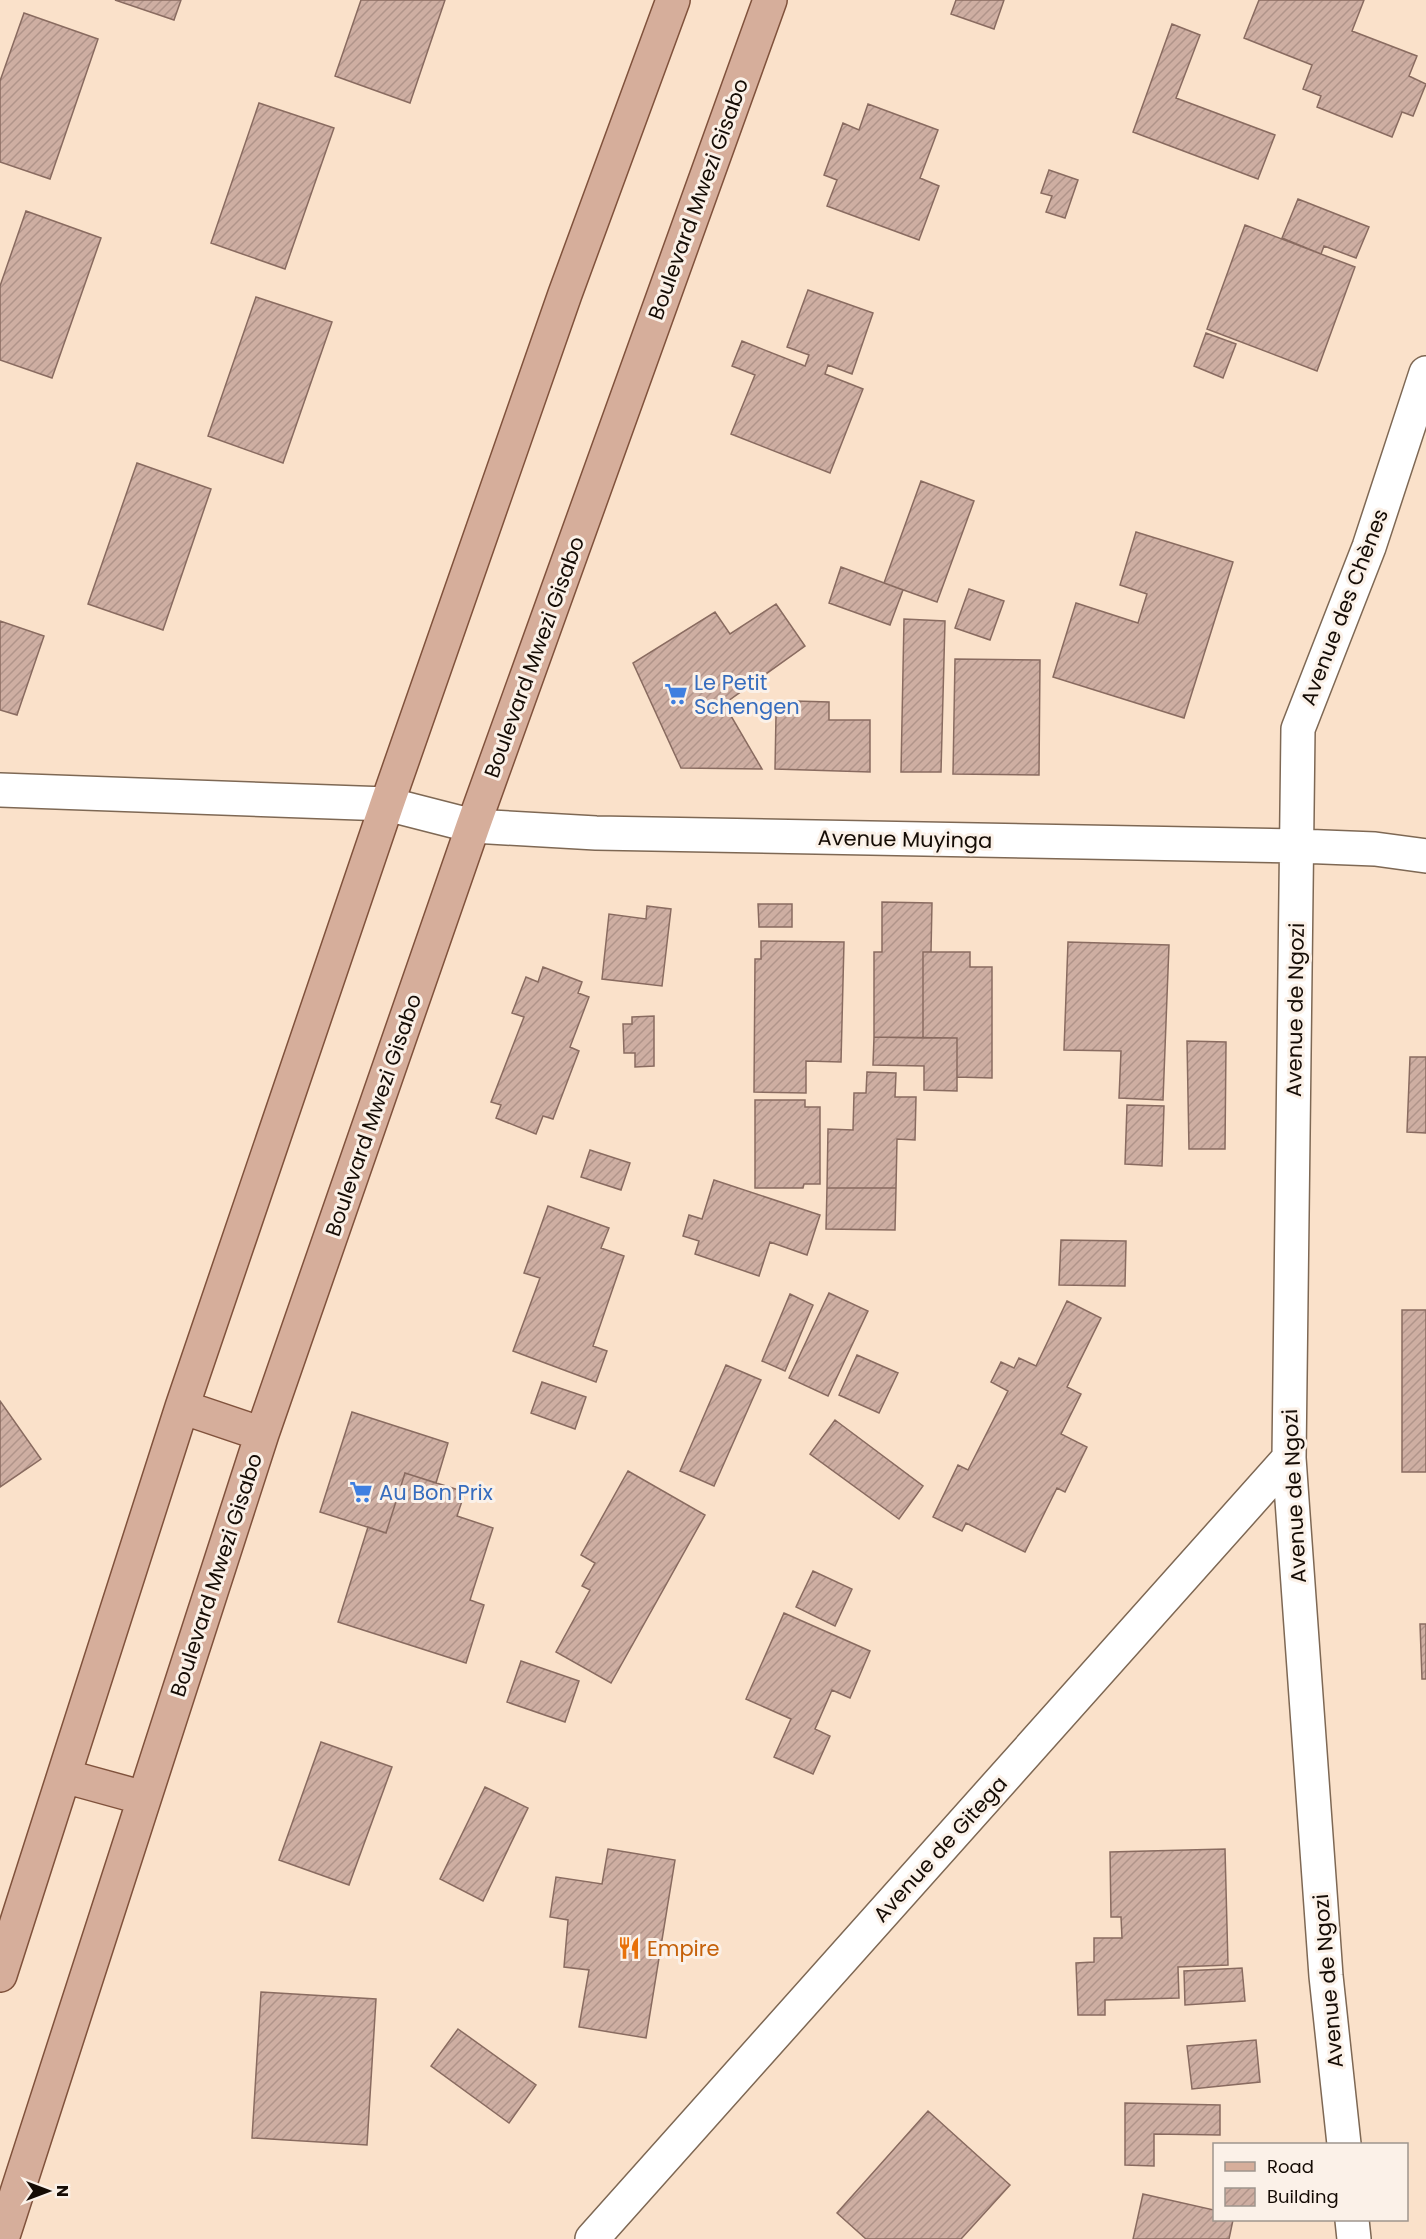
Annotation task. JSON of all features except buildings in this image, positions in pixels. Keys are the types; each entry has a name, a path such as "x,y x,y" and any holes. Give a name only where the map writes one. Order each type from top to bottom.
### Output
{"main road":[{"path":"0,1975 182,1407 387,804 561,306 673,0"},
{"name":"Boulevard Mwezi Gisabo","path":"2,2239 262,1434 473,826 770,0"},
{"path":"182,1407 262,1434"},
{"path":"63,1776 144,1798"}],"street":[{"name":"Avenue des Chènes","path":"1298,846 1298,729 1369,547 1426,373"},
{"name":"Avenue Muyinga","path":"0,790 387,804 473,826 596,833 1298,846 1375,849 1426,856"},
{"name":"Avenue de Ngozi","path":"1298,846 1289,1458 1326,1976 1344,2143"},
{"name":"Avenue de Gitega","path":"592,2239 1289,1458"},
{"path":"1352,2221 1354,2239"}],"place":[{"name":"Le Petit Schengen","path":"676,694"},
{"name":"Au Bon Prix","path":"361,1492"},
{"name":"Empire","path":"629,1948"}]}
